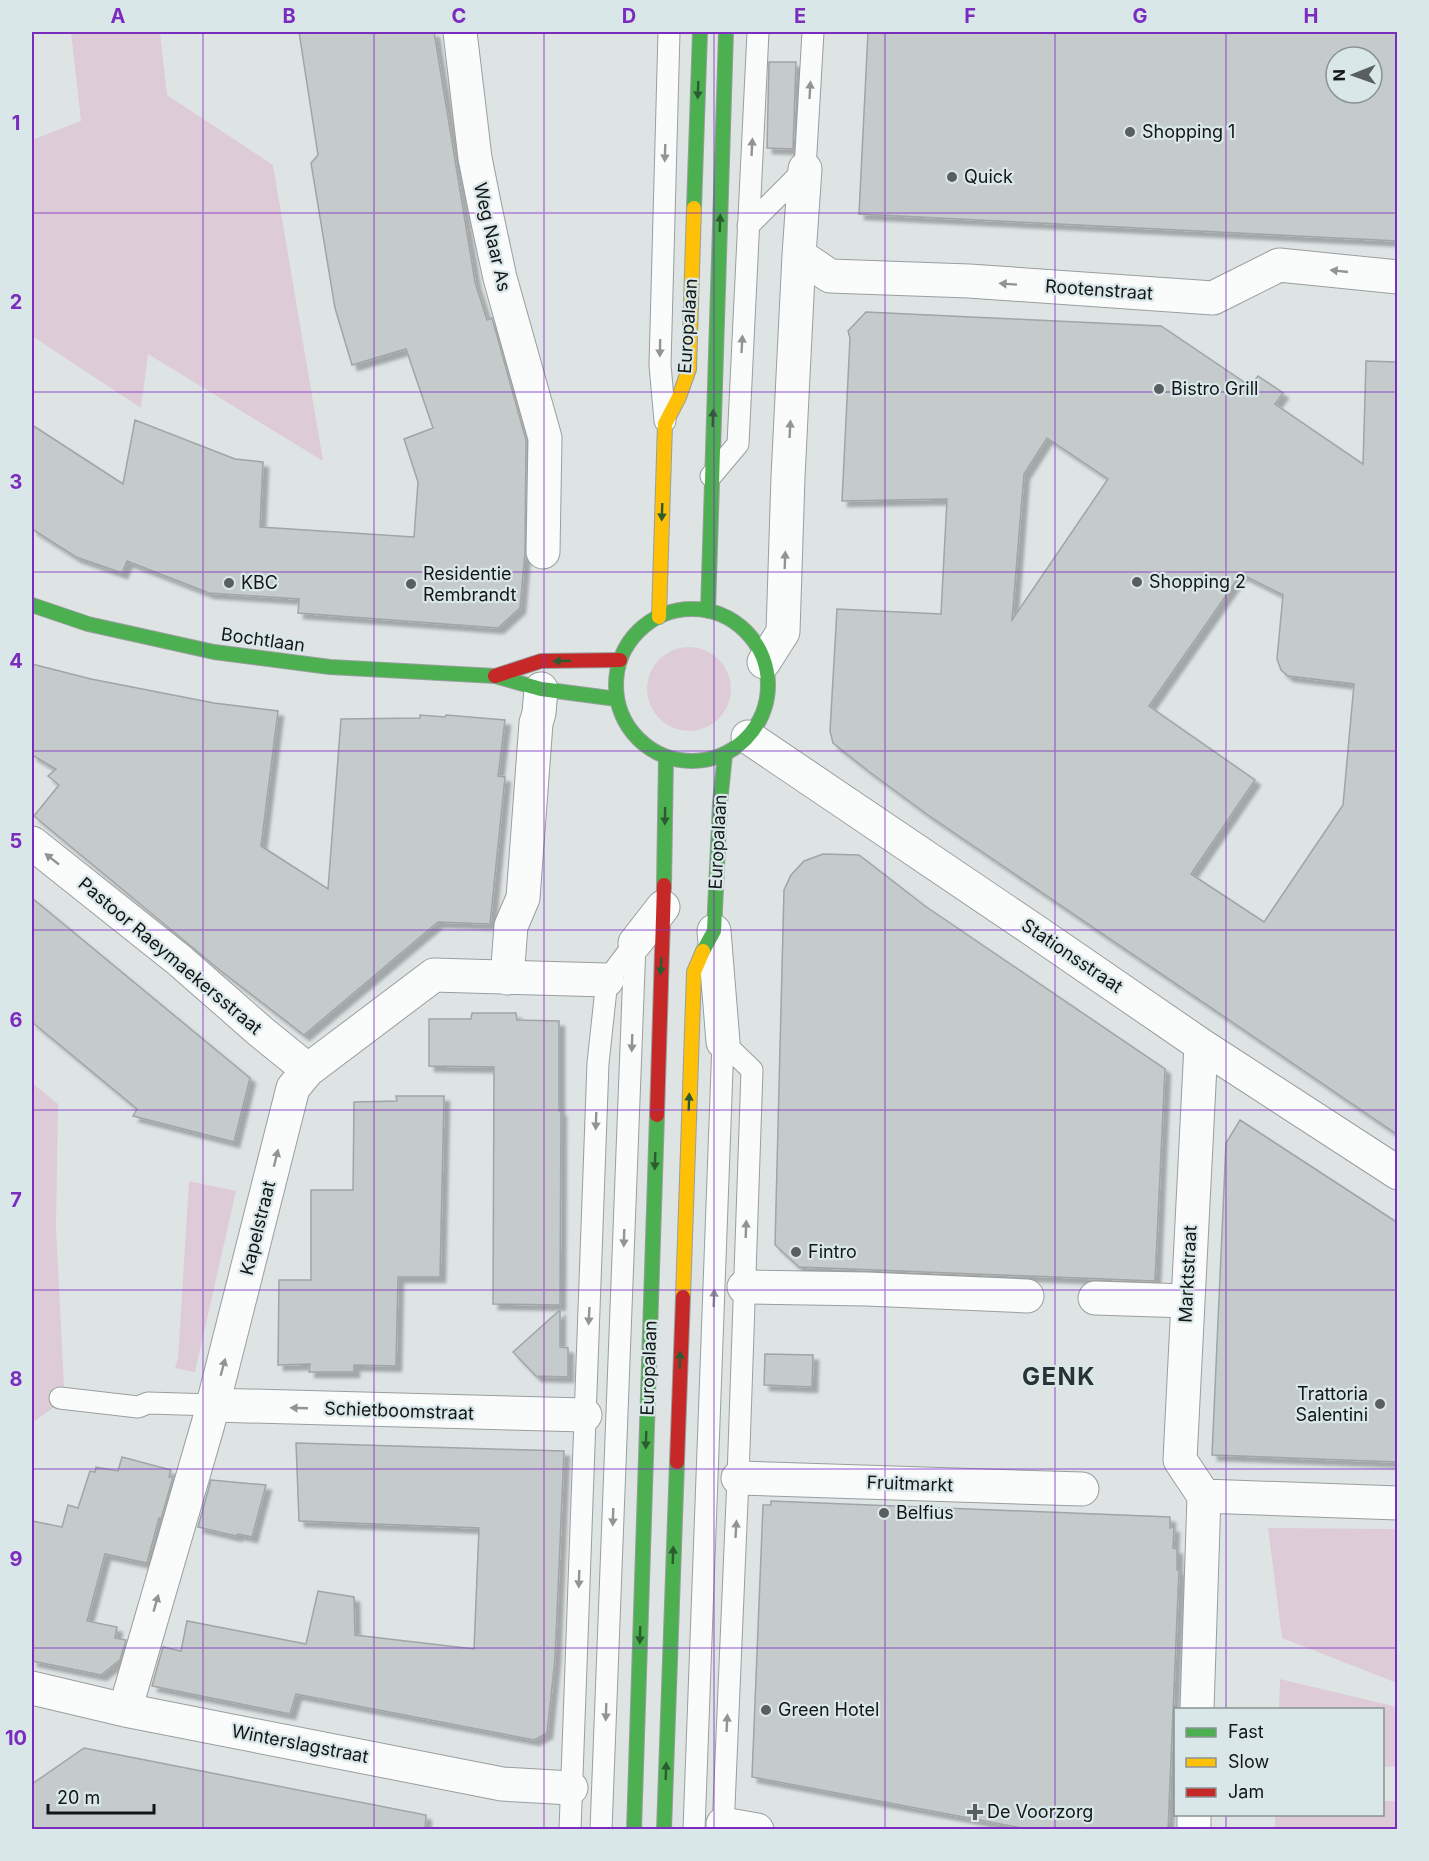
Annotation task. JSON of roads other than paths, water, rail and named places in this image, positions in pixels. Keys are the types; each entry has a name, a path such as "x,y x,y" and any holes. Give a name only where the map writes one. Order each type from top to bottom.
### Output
{"main road":[{"name":"Europalaan","path":"659,617 665,424 679,397 688,369 700,32"},
{"name":"Europalaan","path":"708,611 726,32"},
{"name":"Bochtlaan","path":"32,605 88,624 214,652 330,667 495,676 541,689 617,699"},
{"name":"Europalaan","path":"693,609 708,611 733,621 752,639 764,662 768,682 766,702 759,721 736,746 704,760 687,762 666,757 648,748 634,735 623,718 617,699 616,680 620,660 629,643 643,627 659,617 676,611 693,609"},
{"name":"Bochtlaan","path":"495,676 541,661 620,660"},
{"name":"Europalaan","path":"664,1830 694,972 700,955 714,930 720,802 736,746"},
{"name":"Europalaan","path":"634,1830 666,757"}],"street":[{"name":"Weg Naar As","path":"459,32 475,158 485,208 500,278 545,438 543,552"},
{"path":"764,662 783,632 798,255 805,169"},
{"name":"Rootenstraat","path":"798,255 830,276 969,281 1213,298 1279,265 1398,277"},
{"path":"507,978 511,926 523,898 536,723 541,689"},
{"name":"Stationsstraat","path":"736,746 778,757 1201,1045 1398,1173"},
{"name":"Pastoor Raeymaekersstraat","path":"32,843 179,960 308,1070"},
{"path":"635,943 663,908"},
{"name":"Europalaan","path":"714,930 723,1042"},
{"name":"Kapelstraat","path":"125,1710 213,1405 293,1088 308,1070 434,975 608,980"},
{"name":"Marktstraat","path":"1201,1045 1180,1460 1204,1496"},
{"path":"751,1288 884,1290 1027,1296"},
{"path":"1095,1298 1187,1301"},
{"name":"Schietboomstraat","path":"213,1405 585,1415"},
{"name":"Fruitmarkt","path":"738,1478 1082,1489"},
{"path":"1197,1708 1204,1496 1398,1503"},
{"name":"Winterslagstraat","path":"32,1688 125,1710 502,1784 571,1788"},
{"path":"713,1828 757,1830"}],"lane":[{"path":"665,424 660,365 669,32"},
{"path":"711,476 738,444 758,32"},
{"path":"748,226 805,169 813,32"},
{"path":"570,1830 598,1063 608,980 635,943"},
{"name":"Europalaan","path":"601,1830 635,943"},
{"path":"713,1828 751,1288 752,1070 723,1042"},
{"name":"Europalaan","path":"713,1828 723,1042"},
{"path":"60,1398 138,1407 148,1403 213,1405"}],"place":[{"name":"Shopping 1","path":"1130,132"},
{"name":"Quick","path":"952,177"},
{"name":"Bistro Grill","path":"1159,389"},
{"name":"Shopping 2","path":"1137,582"},
{"name":"KBC","path":"229,583"},
{"name":"Residentie Rembrandt","path":"411,584"},
{"name":"Fintro","path":"796,1252"},
{"name":"Trattoria Salentini","path":"1380,1404"},
{"name":"Belfius","path":"884,1513"},
{"name":"Green Hotel","path":"766,1710"},
{"name":"De Voorzorg","path":"975,1812"}],"district":[{"name":"GENK","path":"1059,1377"}]}
